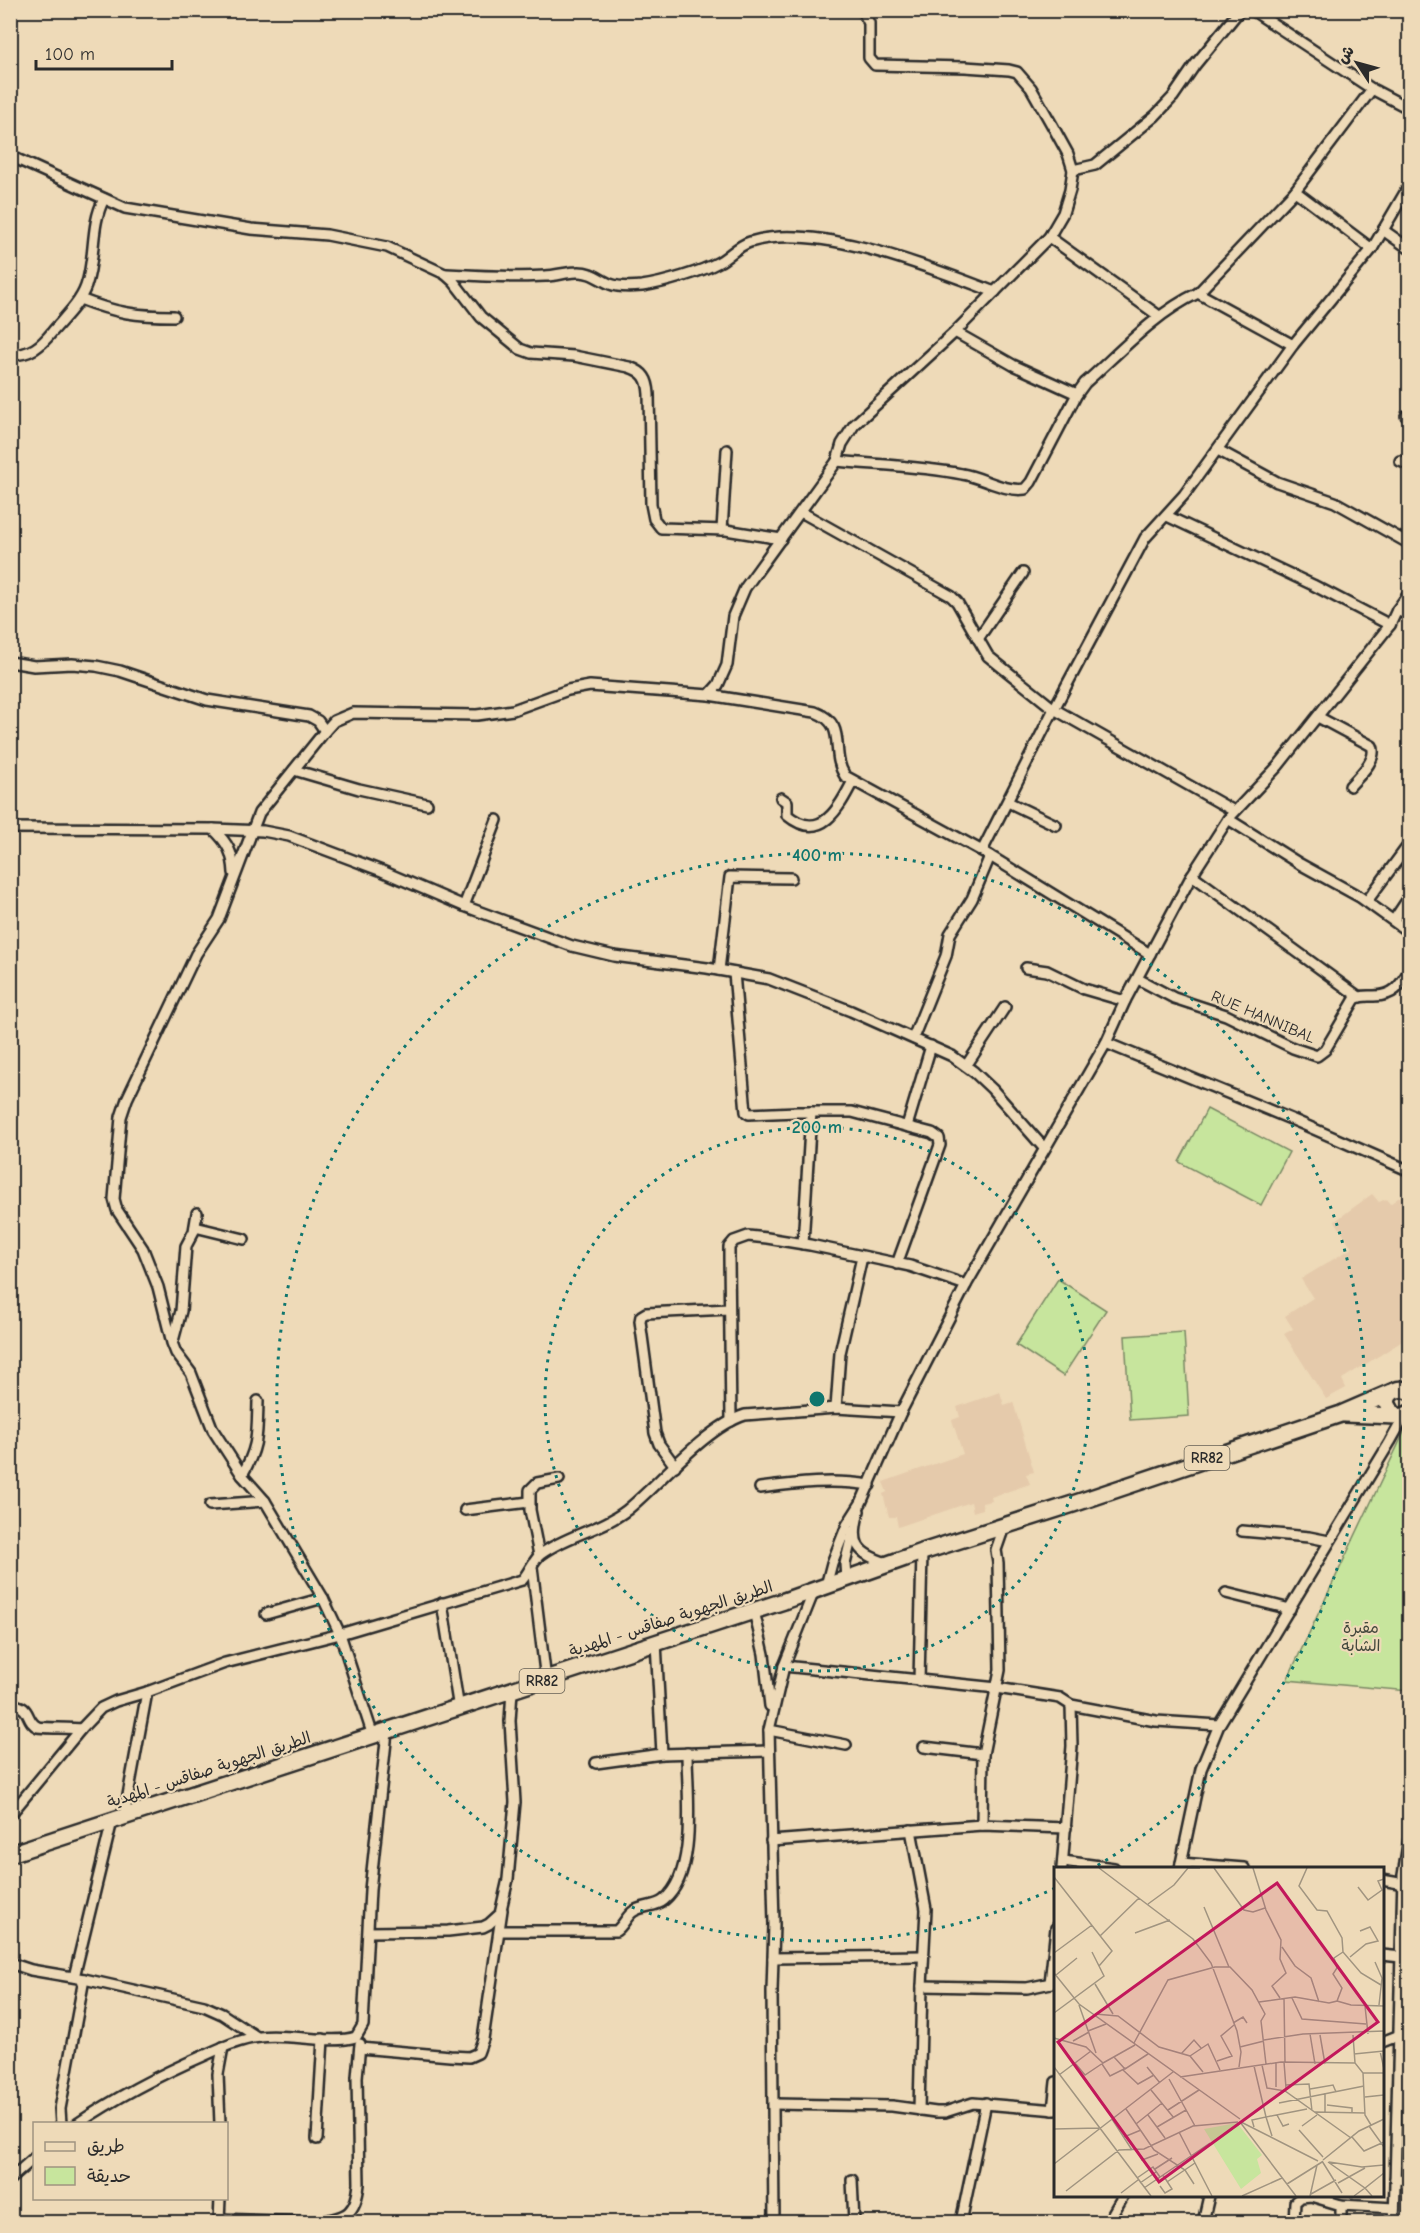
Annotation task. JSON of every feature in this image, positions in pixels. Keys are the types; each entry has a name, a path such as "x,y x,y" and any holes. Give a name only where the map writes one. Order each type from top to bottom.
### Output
{"main road":[{"name":"الطريق الجهوية صفاقس - المهدية","path":"10,1854 754,1611 922,1552 1004,1527 1341,1414 1402,1389"},
{"name":"الطريق الجهوية صفاقس - المهدية","path":"1402,1389 1387,1399 1387,1407 1402,1415"},
{"name":"الطريق الجهوية صفاقس - المهدية","path":"1341,1414 1402,1415"}],"street":[{"path":"709,695 718,685 727,665 733,616 738,602 754,574 782,539 837,461 842,444 854,425 955,332 1049,237 1064,213 1070,190 1073,170 1068,154 1031,88 1017,72 964,67 875,65 869,58 869,23 862,10"},
{"path":"1073,170 1095,165 1155,116 1179,91 1195,65 1240,10"},
{"path":"1252,10 1372,89 1410,109"},
{"path":"837,461 950,472 1010,488 1025,489 1085,383 1159,316 1179,302 1198,293 1295,192 1372,89"},
{"path":"10,156 125,208 251,229 360,240 387,247 445,274 481,317 520,349 531,353 586,358 629,367 641,372 648,382 651,504 654,519 660,528 722,530 782,539"},
{"path":"913,1038 946,956 950,934 972,899 986,853 1008,802 1134,556 1154,526 1167,516 1218,450 1293,345 1372,249 1410,184"},
{"path":"1295,192 1372,249"},
{"path":"10,355 20,355 38,348 80,299 88,279 96,224 104,199"},
{"path":"1383,230 1410,249"},
{"path":"445,274 506,277 547,276 578,272 594,275 618,286 642,286 677,278 711,266 750,242 775,237 796,237 856,246 884,253 995,292"},
{"path":"1049,237 1159,316"},
{"path":"1198,293 1293,345"},
{"path":"80,299 128,314 174,316"},
{"path":"955,332 1000,358 1077,394"},
{"path":"722,530 727,450"},
{"path":"1218,450 1277,482 1335,502 1410,544"},
{"path":"801,512 951,596 957,602 987,656 1054,709 1231,815 1300,864 1367,901 1410,933"},
{"path":"1167,516 1313,585 1390,626"},
{"path":"978,639 1023,573"},
{"path":"774,2223 769,1730 784,1666 847,1525 870,1485 901,1412 966,1286 1106,1043 1125,1001 1192,875 1231,815 1278,766 1318,717 1390,626 1397,610 1410,592"},
{"path":"1397,610 1410,616"},
{"path":"10,662 34,666 83,664 120,671 207,700 309,716 318,721 325,731"},
{"path":"318,2223 344,2216 352,2210 357,2201 359,2184 357,2077 366,1991 380,1734 323,1598 265,1501 242,1475 213,1430 191,1373 176,1353 172,1343 158,1287 143,1249 114,1205 121,1117 127,1099 196,954 219,919 259,813 325,731 334,722 353,713 484,715 513,710 568,690 590,686 709,695 815,712 825,716 835,728 841,769 845,776 986,853 1150,954"},
{"path":"1318,717 1372,746 1374,750 1369,763 1350,786"},
{"path":"294,770 359,789 427,804"},
{"path":"781,798 788,802 787,815 810,825 826,821 842,802 853,781"},
{"path":"1008,802 1056,825"},
{"path":"464,906 496,820"},
{"path":"10,828 213,829 263,831 289,836 382,871 464,906 572,946 614,956 769,979 913,1038 966,1066 992,1089 1044,1149"},
{"path":"213,829 226,842 234,860 235,876"},
{"path":"1367,901 1410,843"},
{"path":"1192,875 1359,997 1391,994 1396,991 1410,969"},
{"path":"719,970 730,877 791,878"},
{"path":"1394,920 1410,896"},
{"path":"1026,968 1047,971 1084,988 1125,1001"},
{"path":"734,973 746,1112 749,1114 852,1112 907,1126 939,1138 940,1145 897,1264"},
{"name":"RUE HANNIBAL","path":"1138,978 1174,998 1226,1016 1261,1034 1317,1056 1325,1050 1351,1006 1359,997"},
{"path":"966,1066 1005,1006"},
{"path":"1106,1043 1410,1171"},
{"path":"907,1126 931,1046"},
{"path":"803,1244 811,1112"},
{"path":"172,1343 181,1311 186,1246 193,1236 197,1213"},
{"path":"195,1227 244,1239"},
{"path":"731,1421 729,1252 734,1240 748,1236 803,1244 897,1264 966,1286"},
{"path":"836,1408 840,1353 862,1257"},
{"path":"675,1466 659,1444 655,1433 641,1316 646,1313 729,1309"},
{"path":"242,1475 253,1456 256,1445 258,1401"},
{"path":"10,1815 100,1708 225,1663 340,1634 522,1580 539,1555 603,1525 624,1511 731,1421 746,1415 836,1408 901,1412"},
{"path":"1201,1867 1180,1866 1201,1769 1219,1725 1390,1442 1400,1424 1402,1415"},
{"path":"539,1555 529,1502 530,1490 534,1485 559,1479"},
{"path":"760,1488 806,1482 847,1481 870,1485"},
{"path":"210,1505 265,1501"},
{"path":"465,1510 529,1502"},
{"path":"846,1579 845,1564 861,1503"},
{"path":"856,1523 857,1546 863,1554 889,1564"},
{"path":"982,1825 983,1754 1000,1670 996,1550 1004,1527"},
{"path":"1242,1531 1329,1541"},
{"path":"919,1681 922,1552"},
{"path":"532,1567 546,1680"},
{"path":"1226,1593 1290,1609"},
{"path":"266,1614 323,1598"},
{"path":"442,1602 459,1709"},
{"path":"754,1611 764,1654 771,1718"},
{"path":"656,1642 662,1754"},
{"path":"784,1666 997,1688 1060,1698 1071,1705 1156,1721 1219,1725"},
{"path":"369,1932 448,1931 483,1927 500,1914 508,1880 515,1802 510,1721 512,1691"},
{"path":"61,2122 60,2109 79,1978 147,1692"},
{"path":"10,1705 21,1706 26,1710 32,1723 40,1728 59,1726 81,1729"},
{"path":"1071,1705 1071,1746 1062,1865 1088,1867"},
{"path":"769,1730 846,1745"},
{"path":"924,1747 983,1754"},
{"path":"596,1763 662,1754 769,1751"},
{"path":"500,1931 616,1931 622,1927 630,1913 666,1899 677,1885 688,1854 687,1753"},
{"path":"1394,2223 1405,2032 1401,1957 1410,1811"},
{"path":"771,1841 982,1825 1066,1828"},
{"path":"911,1830 926,1904 919,2110"},
{"path":"1384,1880 1406,1884"},
{"path":"360,2048 461,2057 469,2057 478,2053 483,2039 502,1905"},
{"path":"1384,1955 1401,1957"},
{"path":"773,1958 923,1956"},
{"path":"10,1963 31,1970 79,1978 204,2006 222,2014 257,2037"},
{"path":"922,1986 1027,1988 1053,1983 1054,1965"},
{"path":"80,2122 105,2104 167,2071 223,2047 257,2037 283,2035 350,2039 356,2037 361,2031"},
{"path":"1384,2033 1405,2032"},
{"path":"1384,2042 1405,2032"},
{"path":"317,2139 324,2039"},
{"path":"220,2122 218,2074 223,2047"},
{"path":"774,2104 892,2106 945,2112 967,2104 986,2103 1054,2110"},
{"path":"961,2223 986,2103"},
{"path":"10,2179 33,2159"},
{"path":"852,2180 854,2223"},
{"path":"1395,2180 1410,2180"},
{"path":"1108,2223 1122,2197"},
{"path":"1203,2223 1209,2197"},
{"path":"1294,2223 1295,2202 1301,2197"},
{"path":"1319,2197 1341,2205 1394,2208"},
{"path":"220,2200 219,2221 307,2223"},
{"path":"1341,2205 1341,2223"}],"shaded area":[{"path":"1409,1190 1409,1337 1342,1379 1346,1388 1326,1399 1284,1334 1293,1329 1285,1316 1313,1298 1301,1279 1352,1248 1335,1221 1372,1194 1379,1202 1386,1199 1390,1204"},
{"path":"1000,1392 1004,1405 1013,1402 1034,1472 1026,1474 1030,1484 991,1497 992,1501 982,1503 983,1509 973,1512 971,1502 898,1527 896,1517 889,1517 883,1494 887,1492 883,1482 963,1454 952,1420 960,1417 957,1407"}],"green space":[{"path":"1207,1109 1289,1152 1261,1205 1179,1162"},
{"path":"1058,1279 1106,1310 1063,1376 1016,1345"},
{"path":"1184,1332 1189,1416 1130,1420 1125,1336"},
{"name":"مقبرة الشابة","path":"1407,1426 1410,1426 1409,1691 1287,1680"}]}
